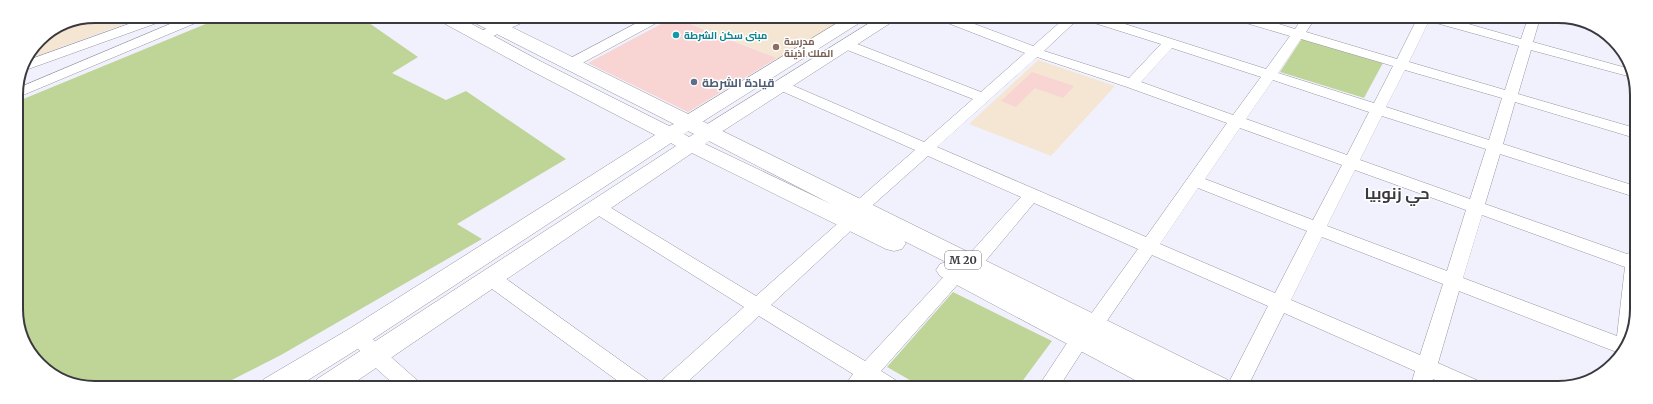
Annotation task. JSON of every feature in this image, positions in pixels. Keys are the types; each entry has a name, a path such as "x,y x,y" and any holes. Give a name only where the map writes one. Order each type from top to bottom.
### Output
{"main road":[{"path":"457,23 534,65 689,134"},
{"path":"488,23 570,64 689,134"},
{"path":"336,381 597,207 689,134"},
{"path":"284,381 689,134"},
{"name":"M 20","path":"689,134 855,215 1087,333 1201,381"},
{"name":"M 20","path":"1087,333 1160,381"}],"street":[{"path":"29,65 144,23"},
{"path":"23,91 183,23"},
{"path":"482,36 511,23"},
{"path":"570,64 646,23"},
{"path":"689,134 849,23"},
{"path":"689,134 782,86 880,23"},
{"path":"960,23 1035,52 1132,84 1236,123 1630,260"},
{"path":"675,381 757,307 926,149 1067,23"},
{"path":"1109,23 1630,190"},
{"path":"1263,23 1630,132"},
{"path":"1052,381 1306,23"},
{"path":"1240,381 1423,23"},
{"path":"1448,23 1626,72"},
{"path":"1422,381 1532,23"},
{"path":"1132,84 1170,42"},
{"path":"847,45 983,98"},
{"path":"782,86 1458,381"},
{"path":"1195,180 1620,346"},
{"path":"597,207 757,307 861,380 1032,195"},
{"path":"491,278 634,381"},
{"path":"1628,327 1630,306"},
{"path":"358,336 375,355 404,381"}],"shaded area":[{"path":"90,23 128,23 34,57 44,44 67,28"},
{"name":"مدرسة الملك أذينة","path":"689,23 841,23 782,60"},
{"path":"1038,60 1115,86 1051,156 969,124"}],"green space":[{"path":"208,23 369,23 418,57 392,73 446,100 466,91 566,159 457,224 482,239 281,355 230,381 90,381 81,380 63,374 44,360 28,337 24,323 23,99"},
{"path":"1303,37 1384,61 1364,98 1280,72"},
{"path":"953,292 1052,341 1022,381 912,381 887,367"}],"building":[{"path":"663,23 688,23 777,58 688,112 588,63"},
{"path":"1032,72 1074,86 1063,98 1035,88 1016,107 1001,101"}],"place":[{"name":"مبنى سكن الشرطة","path":"676,35"},
{"name":"مدرسة الملك أذينة","path":"776,47"},
{"name":"قيادة الشرطة","path":"694,82"}],"district":[{"name":"حي زنوبيا","path":"1397,193"}]}
